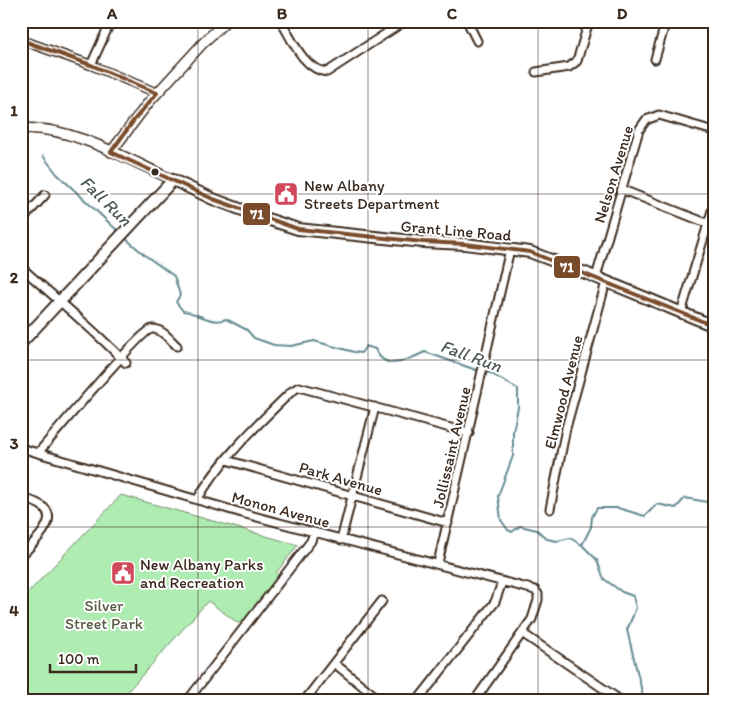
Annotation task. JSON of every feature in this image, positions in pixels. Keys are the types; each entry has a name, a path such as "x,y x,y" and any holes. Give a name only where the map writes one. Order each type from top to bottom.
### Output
{"main road":[{"path":"21,343 173,180"},
{"name":"Grant Line Road","path":"173,180 213,199 298,229 423,242 465,244 530,252 714,326"}],"street":[{"path":"91,65 111,21"},
{"path":"111,152 134,120 157,93 226,21"},
{"path":"281,21 296,48 312,67 319,71 327,72 405,21"},
{"path":"467,21 477,41"},
{"path":"536,72 569,67 577,61 590,21"},
{"path":"655,59 666,21"},
{"path":"21,40 91,65 157,93"},
{"name":"Nelson Avenue","path":"596,277 642,124 646,120 659,115 714,131"},
{"name":"Grant Line Road","path":"21,129 35,128 53,131 111,152 173,180"},
{"path":"623,190 711,225"},
{"path":"21,221 45,195"},
{"path":"681,313 711,225 714,204"},
{"name":"Jollissaint Avenue","path":"438,564 510,249"},
{"path":"21,267 103,339 124,360"},
{"name":"Elmwood Avenue","path":"550,509 566,428 606,282"},
{"path":"38,453 124,360 146,332 152,329 160,330 177,346"},
{"path":"197,500 226,460 292,391 299,388 469,434"},
{"path":"341,540 374,407"},
{"name":"Monon Avenue","path":"21,448 341,540 535,590 538,594 537,606 522,633"},
{"name":"Park Avenue","path":"226,460 448,523"},
{"path":"21,498 34,500 44,507 49,516 48,526 21,556"},
{"path":"188,700 311,541 314,532"},
{"path":"418,700 495,602 502,582"},
{"path":"305,700 382,601"},
{"path":"476,700 522,633 620,700"},
{"path":"334,663 380,700"}],"green space":[{"name":"Silver Street Park","path":"121,495 298,545 276,573 279,575 264,594 264,597 243,622 237,623 208,601 120,700 21,700 21,600"}],"waterway":[{"name":"Fall Run","path":"43,156 57,174 120,233"},
{"name":"Fall Run","path":"125,238 174,276 180,295 176,302 183,311 215,321 226,319 247,330 254,338 274,345 291,346 314,341 361,353 366,346 375,349 385,361 391,363 404,361 425,352 479,371"},
{"name":"Fall Run","path":"484,372 490,373 518,389 518,407 513,432 513,456 498,496 501,520 508,530 512,532 520,526 537,530 547,539 557,541 570,538 582,545 597,560 604,579 622,592 633,596 636,608 627,630 644,700"},
{"path":"582,545 591,527 592,517 597,508 618,508 645,516 657,504 676,508 685,498 714,505"}],"transit line":[{"name":"71","path":"21,40 91,65 157,93"},
{"name":"71","path":"111,152 134,120 157,93"},
{"name":"71","path":"111,152 213,199 298,229 423,242 465,244 530,252 714,326"}],"place":[{"name":"New Albany Streets Department","path":"286,194"},
{"name":"New Albany Parks and Recreation","path":"123,573"}]}
